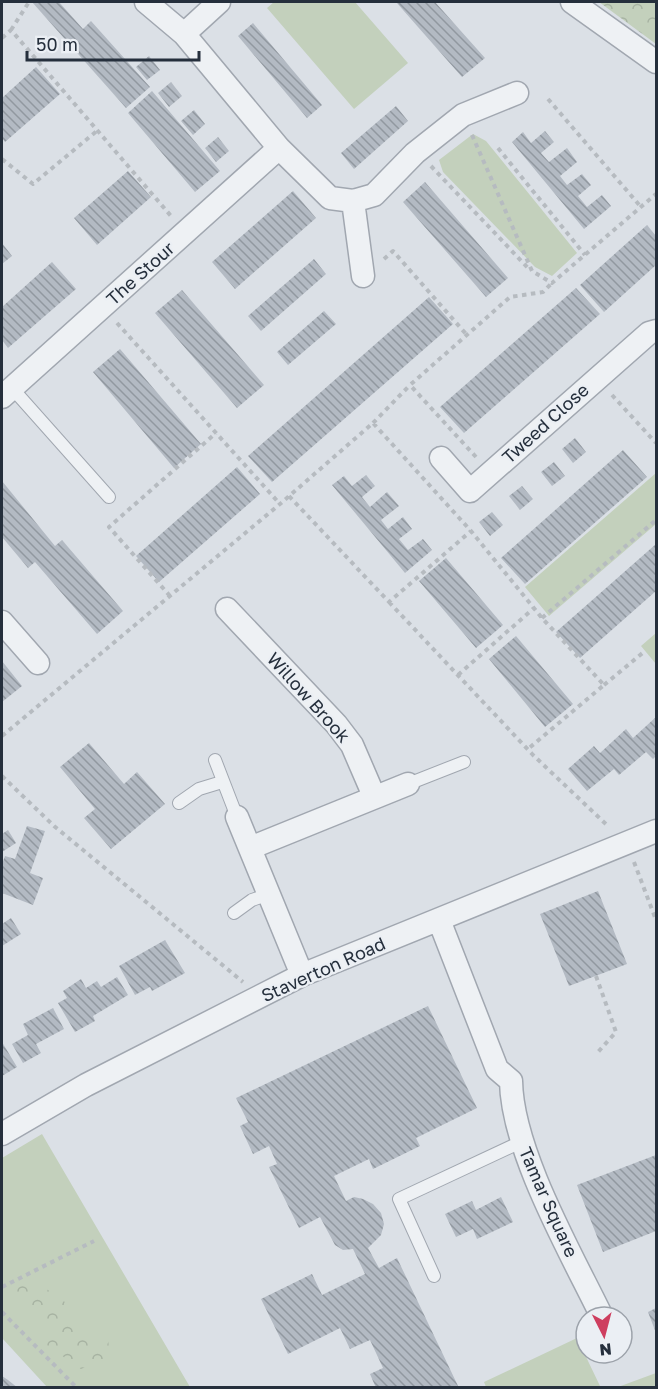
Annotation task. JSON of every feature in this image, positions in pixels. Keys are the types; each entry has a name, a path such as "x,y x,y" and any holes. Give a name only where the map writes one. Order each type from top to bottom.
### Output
{"street":[{"path":"147,2 183,34 279,148 330,198 353,201 374,195 415,153 463,115 517,93"},
{"path":"183,34 219,2"},
{"path":"572,2 657,62"},
{"name":"The Stour","path":"7,392 279,148"},
{"path":"353,201 363,276"},
{"name":"Tweed Close","path":"441,458 470,491 596,378 649,333 657,331"},
{"name":"Willow Brook","path":"227,609 336,724 352,745 374,796"},
{"path":"2,622 38,663"},
{"path":"250,848 408,784"},
{"path":"237,817 302,975"},
{"name":"Staverton Road","path":"2,1134 86,1085 302,975 657,831"},
{"name":"Tamar Square","path":"439,920 497,1069 511,1081 511,1093 527,1157 596,1305"}],"lane":[{"path":"7,392 108,497"},
{"path":"215,760 237,817"},
{"path":"408,784 464,762"},
{"path":"179,803 199,789 222,782"},
{"path":"234,913 252,900 269,894"},
{"path":"434,1276 399,1199 523,1141"}],"path":[{"path":"2,38 11,30 28,2"},
{"path":"11,30 185,232"},
{"path":"548,99 641,207"},
{"path":"463,115 532,272"},
{"path":"2,159 33,184 98,130"},
{"path":"498,148 585,255"},
{"path":"415,153 532,272 552,283"},
{"path":"2,736 290,496 373,423 410,385 466,334 510,297 543,292 657,194"},
{"path":"363,276 393,251 466,334"},
{"path":"102,307 280,504"},
{"path":"596,378 657,443"},
{"path":"410,385 490,473"},
{"path":"373,423 471,531 542,618 604,685"},
{"path":"170,596 109,527 216,433"},
{"path":"290,496 528,749 626,843 657,920"},
{"path":"542,618 657,520"},
{"path":"389,602 471,531"},
{"path":"458,675 534,608"},
{"path":"528,749 645,651"},
{"path":"2,776 54,826 261,996"},
{"path":"596,976 616,1032 598,1052"},
{"path":"2,1287 94,1241"},
{"path":"2,1312 77,1388"}],"green space":[{"path":"274,2 355,2 408,63 354,109 267,8"},
{"path":"599,2 656,2 656,44"},
{"path":"473,134 486,141 577,253 552,276 535,267 443,172 439,160"},
{"path":"656,473 656,524 549,616 525,587"},
{"path":"656,633 656,664 641,646"},
{"path":"42,1134 190,1387 47,1387 2,1338 2,1158"},
{"path":"29,1277 64,1301 79,1328 108,1339 110,1357 81,1369 45,1344 41,1314 19,1303 11,1287"},
{"path":"574,1339 574,1365 590,1365 600,1386 486,1387 484,1382"},
{"path":"656,1373 656,1387 618,1387"}],"building":[{"path":"32,2 59,2 83,29 91,21 150,87 126,108"},
{"path":"396,2 435,2 485,58 462,77"},
{"path":"253,23 322,105 307,118 238,36"},
{"path":"149,56 160,70 147,80 136,67"},
{"path":"36,67 60,94 5,142 2,138 2,98"},
{"path":"171,82 182,96 169,107 158,93"},
{"path":"152,91 220,171 195,192 128,113"},
{"path":"396,106 408,121 354,169 341,153"},
{"path":"194,110 205,124 193,135 181,121"},
{"path":"545,131 554,142 541,153 549,162 567,148 577,162 560,176 567,185 582,174 591,185 578,196 587,207 602,195 611,206 584,229 512,142 523,132 531,143"},
{"path":"218,137 229,151 216,162 205,148"},
{"path":"128,171 151,197 97,245 74,218"},
{"path":"425,182 508,278 486,297 403,202"},
{"path":"293,191 316,218 235,289 212,262"},
{"path":"647,225 656,236 656,265 604,312 580,285"},
{"path":"2,243 12,256 2,264"},
{"path":"314,259 326,274 261,331 248,316"},
{"path":"52,262 76,289 8,348 2,340 2,307"},
{"path":"576,288 600,314 464,433 440,407"},
{"path":"182,290 264,385 237,408 155,313"},
{"path":"429,297 453,324 272,482 248,456"},
{"path":"324,311 336,324 288,365 277,352"},
{"path":"120,349 201,444 174,468 93,372"},
{"path":"575,438 586,452 573,463 562,449"},
{"path":"623,450 647,477 525,584 501,558"},
{"path":"554,462 565,476 552,486 541,472"},
{"path":"237,467 260,494 159,582 136,556"},
{"path":"366,475 375,486 362,497 370,507 387,492 399,506 381,520 388,529 403,517 412,529 399,539 408,550 423,539 432,550 405,573 332,485 344,476 352,486"},
{"path":"2,481 55,546 62,540 123,611 97,634 35,562 28,568 2,537"},
{"path":"522,486 533,499 520,510 509,496"},
{"path":"492,512 503,525 490,536 479,522"},
{"path":"656,544 656,591 580,658 556,632"},
{"path":"446,558 503,625 476,648 419,581"},
{"path":"516,636 573,704 545,727 489,659"},
{"path":"2,661 22,686 2,702"},
{"path":"656,717 656,756 653,759 646,752 619,775 614,769 587,791 568,769 594,746 600,753 626,729 633,738"},
{"path":"89,743 124,784 137,772 165,804 111,849 84,818 95,809 60,767"},
{"path":"27,826 45,831 30,873 43,878 33,905 2,893 2,864 5,856 15,859"},
{"path":"8,830 16,843 2,852 2,834"},
{"path":"598,891 627,964 569,986 540,914"},
{"path":"11,918 21,934 2,946 2,924"},
{"path":"165,940 185,973 152,991 150,987 135,995 119,966"},
{"path":"117,977 128,995 93,1016 95,1021 75,1032 58,1003 67,998 63,991 81,979 86,988 97,981 101,987"},
{"path":"428,1006 477,1108 416,1138 420,1146 373,1169 369,1159 334,1176 346,1201 354,1197 363,1199 373,1204 381,1213 384,1224 381,1235 368,1248 379,1268 397,1258 459,1388 376,1388 370,1374 383,1368 370,1340 350,1349 340,1328 288,1354 261,1299 312,1274 322,1295 365,1274 353,1249 343,1250 335,1245 320,1217 299,1228 269,1167 277,1164 269,1146 253,1154 240,1126 248,1122 236,1098"},
{"path":"53,1008 64,1029 36,1044 41,1053 23,1063 12,1044 28,1035 23,1024"},
{"path":"2,1042 17,1067 2,1076"},
{"path":"656,1155 656,1231 603,1252 577,1185"},
{"path":"501,1197 513,1222 477,1239 473,1229 456,1237 445,1214 472,1201 476,1210"},
{"path":"656,1308 656,1333 648,1312"},
{"path":"2,1376 8,1380 18,1388 2,1388"}]}
